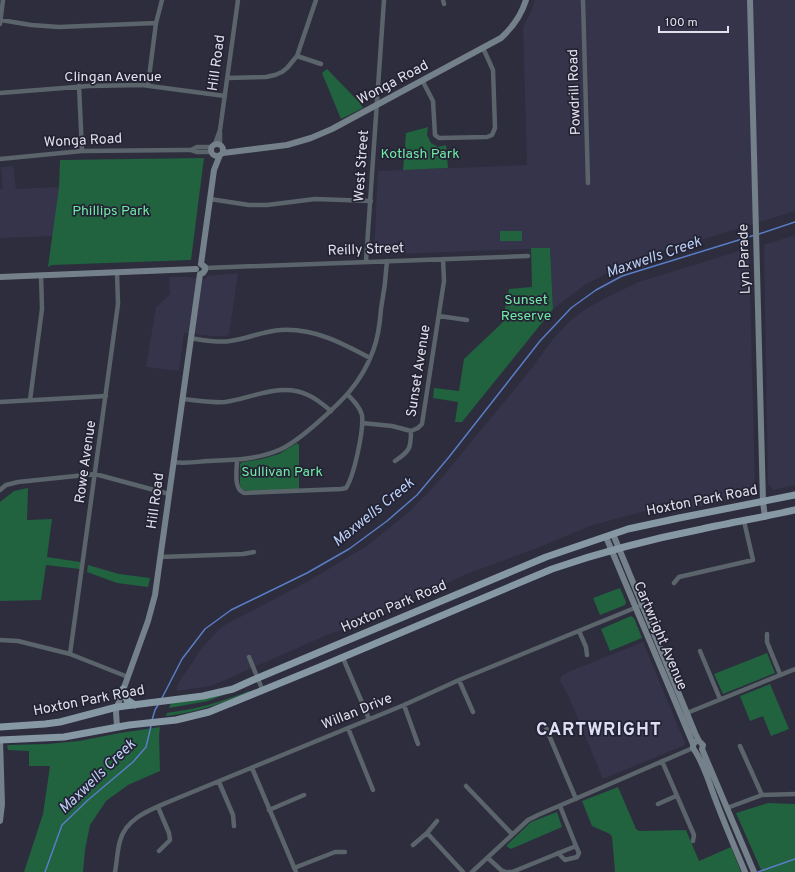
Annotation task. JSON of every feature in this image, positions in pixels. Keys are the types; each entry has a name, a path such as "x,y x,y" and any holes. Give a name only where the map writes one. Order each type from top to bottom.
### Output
{"main road":[{"name":"Hoxton Park Road","path":"0,727 31,726 52,723 117,707 215,694 258,678 546,557 658,522 795,495"},
{"name":"Hoxton Park Road","path":"0,740 64,737 117,727 165,721 209,712 343,658 552,569 615,550 701,529 795,510"},
{"path":"123,689 127,700 135,705"}],"street":[{"path":"3,0 0,22 59,27 156,23"},
{"path":"148,85 156,23 162,0"},
{"name":"Hill Road","path":"203,266 210,199 238,0"},
{"path":"227,78 266,77 275,75 287,68 297,56 316,0"},
{"name":"West Street","path":"366,261 384,0"},
{"name":"Wonga Road","path":"0,159 82,151 192,150 197,152 248,149 275,147 311,138 332,129 501,38 521,14 526,0"},
{"name":"Powdrill Road","path":"583,0 588,183"},
{"name":"Lyn Parade","path":"750,0 762,502 765,517"},
{"path":"422,80 433,102 435,135 439,138 487,137 492,135 495,128 493,70 483,48"},
{"path":"297,56 321,64"},
{"name":"Clingan Avenue","path":"0,93 79,86 148,85 225,96"},
{"path":"79,86 82,151"},
{"path":"210,199 249,205 267,205 315,199 371,200"},
{"name":"Reilly Street","path":"203,266 528,256"},
{"name":"Sunset Avenue","path":"362,423 392,426 411,431 420,426 423,420 444,278 443,259"},
{"path":"174,462 183,463 237,460 260,457 283,449 300,438 348,395 362,376 375,346 387,261"},
{"path":"0,277 117,272 198,271 203,273 203,266"},
{"name":"Hill Road","path":"117,727 117,707 152,607 174,462 198,271"},
{"name":"Rowe Avenue","path":"70,654 118,304 117,272"},
{"path":"30,400 42,309 40,275"},
{"path":"439,316 467,320"},
{"path":"190,338 227,342 273,331 304,331 331,338 370,358"},
{"path":"182,399 224,402 280,390 290,390 311,396 331,411"},
{"path":"237,460 238,487 242,492 343,489 347,486 354,469 362,423 360,410 356,403 348,395"},
{"path":"0,402 106,396"},
{"path":"396,461 411,445 411,431"},
{"path":"0,490 6,485 18,482 95,474 168,494"},
{"path":"674,582 680,577 753,560 744,521"},
{"name":"Cartwright Avenue","path":"610,536 745,872"},
{"path":"160,557 243,554 254,552"},
{"name":"Willan Drive","path":"115,872 120,841 125,830 132,821 158,807 639,606"},
{"path":"579,631 586,647 587,655"},
{"path":"767,634 767,642 780,674"},
{"name":"Cartwright Avenue","path":"651,636 687,713 695,746"},
{"path":"0,640 18,641 70,654 128,676"},
{"path":"700,651 720,699"},
{"path":"249,658 263,691"},
{"path":"343,658 369,719"},
{"path":"686,728 687,725 685,716 687,713 795,669"},
{"path":"459,680 473,712"},
{"path":"404,705 418,744"},
{"path":"348,728 373,790"},
{"path":"546,728 576,799"},
{"path":"0,740 0,821"},
{"path":"472,872 528,820 702,744 702,749 754,872"},
{"path":"740,746 762,795"},
{"path":"662,761 694,835 693,841"},
{"path":"252,768 295,870 335,852 345,852"},
{"path":"219,782 233,815 234,826"},
{"path":"466,786 512,834"},
{"path":"716,802 727,808 762,795 795,794"},
{"path":"269,810 304,795"},
{"path":"658,804 676,796"},
{"path":"558,854 565,860 577,857 579,853 560,806"},
{"path":"158,807 169,833 170,840 159,851"},
{"path":"724,822 727,808"},
{"path":"413,845 427,833 436,822"},
{"path":"427,833 463,872"},
{"path":"488,858 502,870 512,872 576,846"}],"shaded area":[{"path":"535,0 795,0 795,211 626,263 585,285 553,309 550,248 374,255 378,171 527,165 523,27 531,12"},
{"path":"13,166 16,189 59,187 53,236 0,238 0,189 3,189 1,167"},
{"path":"795,235 795,485 774,490 768,484 764,245"},
{"path":"749,248 755,489 750,496 679,511 645,511 590,526 537,548 464,575 374,618 327,635 211,686 177,691 177,685 202,648 221,627 305,583 368,545 409,512 440,480 532,368 552,340 569,322 584,310 639,282"},
{"path":"238,273 229,335 213,336 184,333 179,371 146,367 156,307 170,294 169,277 206,279 206,276"},
{"path":"643,642 685,745 603,779 568,695 560,681 561,677 568,672"}],"green space":[{"path":"327,69 363,108 341,119 322,73"},
{"name":"Kotlash Park","path":"428,127 427,135 431,143 438,147 446,145 448,168 403,170 406,133"},
{"name":"Phillips Park","path":"204,158 191,260 52,265 48,267 59,187 60,160"},
{"path":"500,231 522,231 522,241 500,241"},
{"name":"Sunset Reserve","path":"531,248 550,248 553,309 462,422 455,422 458,402 433,398 434,388 459,391 464,359 502,323 509,289 532,287"},
{"name":"Sullivan Park","path":"297,443 299,445 299,489 242,490 240,485 240,464 242,462 262,459 279,454"},
{"path":"28,488 27,520 52,519 47,557 80,562 80,569 46,565 41,600 0,601 0,502 14,491"},
{"path":"88,565 119,574 150,578 148,587 117,583 87,572"},
{"path":"620,588 626,602 625,605 600,615 593,598"},
{"path":"631,616 634,618 642,638 610,651 601,629"},
{"path":"767,653 775,673 723,694 714,674"},
{"path":"770,684 789,729 771,736 763,716 750,721 740,696"},
{"path":"242,688 208,701 169,708 171,703"},
{"path":"249,691 250,692 209,707 188,713 166,716 167,713 209,705"},
{"path":"160,727 160,771 128,785 106,801 90,825 85,850 83,872 24,872 43,814 50,766 29,766 29,751 8,750 7,745 47,744 79,741"},
{"path":"618,787 636,829 639,831 686,830 699,861 731,847 741,872 614,872 612,837 610,834 592,826 582,801"},
{"path":"768,803 795,804 795,872 762,872 736,813"},
{"path":"557,812 562,827 511,849 506,846 531,822"}],"waterway":[{"name":"Maxwells Creek","path":"759,234 795,222"},
{"name":"Maxwells Creek","path":"162,698 182,659 205,629 231,610 307,573 349,549 387,521 417,495 449,457 540,341 571,308 596,290 622,276 755,235"},
{"name":"Maxwells Creek","path":"152,720 158,705"},
{"name":"Maxwells Creek","path":"45,872 62,825 88,800 133,762 146,747 151,726"},
{"path":"758,872 795,859"}],"district":[{"name":"CARTWRIGHT","path":"599,730"}]}
